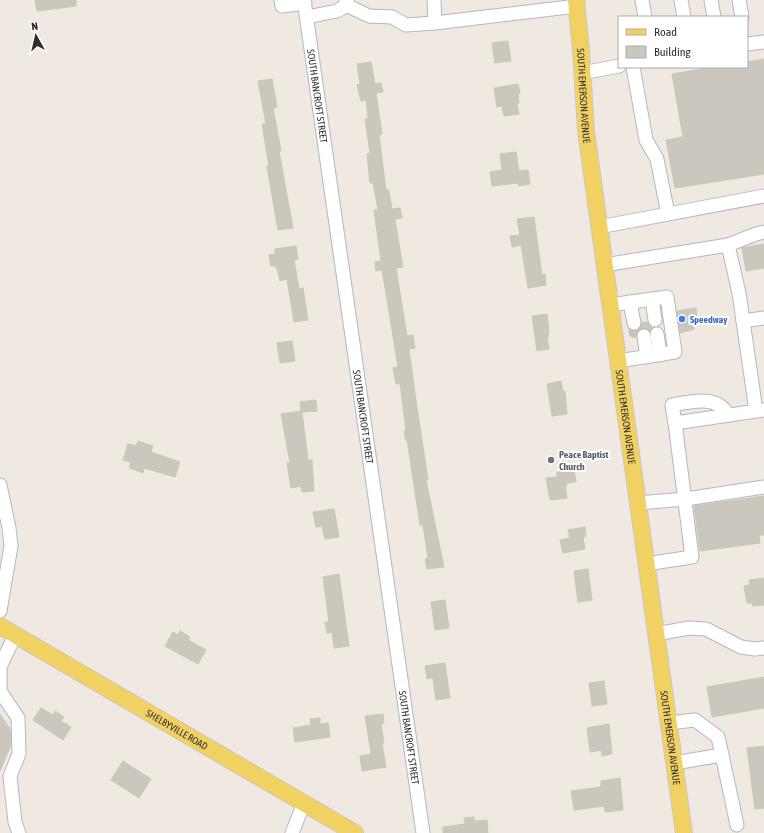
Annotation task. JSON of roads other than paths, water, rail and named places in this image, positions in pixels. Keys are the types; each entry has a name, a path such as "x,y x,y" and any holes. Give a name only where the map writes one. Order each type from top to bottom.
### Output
{"main road":[{"name":"SOUTH EMERSON AVENUE","path":"576,3 586,131 684,833"},
{"name":"SHELBYVILLE ROAD","path":"0,626 355,833"}],"street":[{"path":"281,0 282,6 304,1"},
{"path":"434,0 435,23"},
{"path":"642,0 645,16"},
{"path":"681,0 684,16"},
{"path":"711,0 714,16"},
{"path":"739,0 742,16"},
{"name":"SOUTH BANCROFT STREET","path":"304,1 423,833"},
{"path":"306,17 337,11 346,2 369,16 392,17 406,25 435,23 521,6 576,3"},
{"path":"748,43 764,42"},
{"path":"582,73 618,66"},
{"path":"633,68 646,140 657,159 668,214"},
{"path":"599,226 764,196"},
{"path":"604,265 728,245 764,232"},
{"path":"675,423 760,411 728,245"},
{"path":"610,306 666,297 675,352 618,361"},
{"path":"652,299 655,320"},
{"path":"635,302 638,323"},
{"path":"743,321 764,318"},
{"path":"648,356 645,336 648,356"},
{"path":"646,564 692,557 686,499 672,405 701,401 711,402 719,405 728,415"},
{"path":"0,485 9,528 11,546 0,611"},
{"path":"638,503 686,499 764,488"},
{"path":"656,634 689,628 706,629 741,647 755,649 764,648"},
{"path":"15,635 0,667 0,691 18,718 19,754 10,776 15,822 19,833"},
{"path":"669,723 695,720 718,737 737,825"},
{"path":"674,763 722,755"},
{"path":"292,833 304,803"}],"tunnel":[{"path":"634,323 636,337"}],"place":[{"name":"Speedway","path":"682,319"},
{"name":"Peace Baptist Church","path":"551,460"}]}
